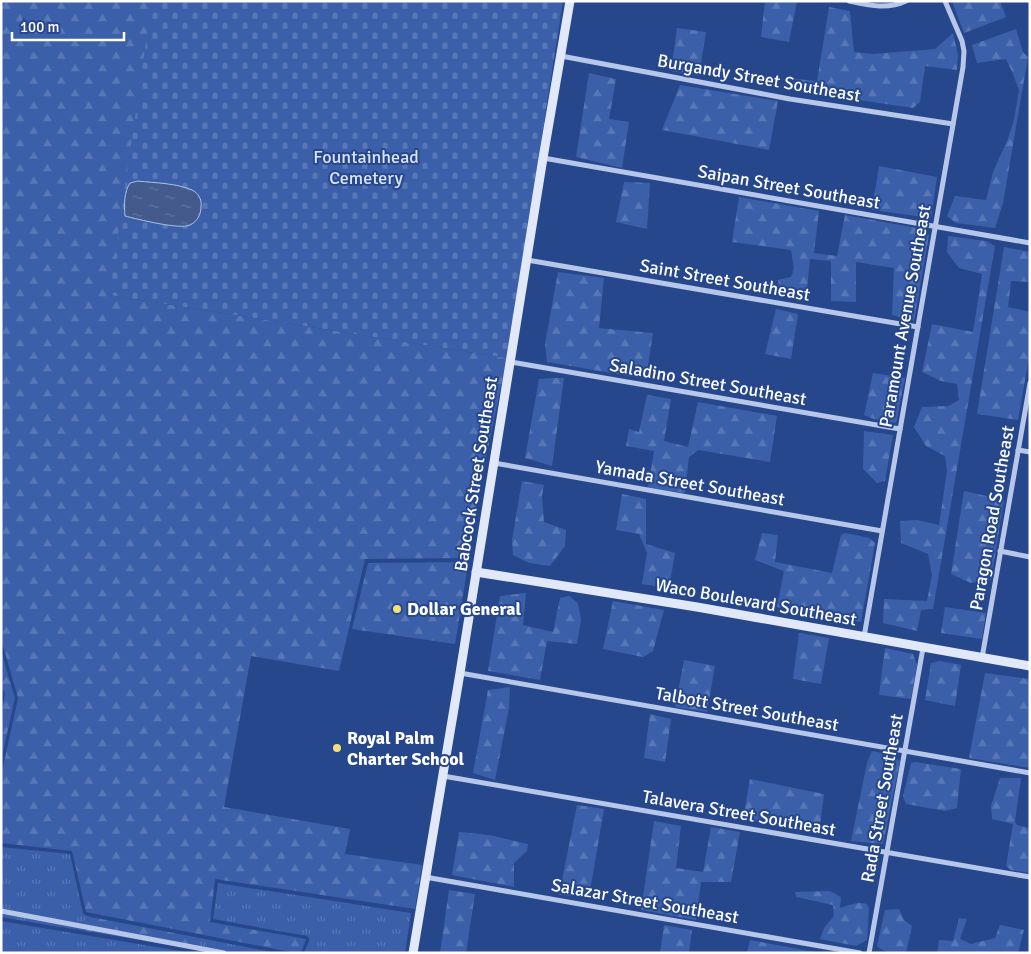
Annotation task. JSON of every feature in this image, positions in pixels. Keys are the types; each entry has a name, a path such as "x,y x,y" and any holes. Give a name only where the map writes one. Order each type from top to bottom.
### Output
{"main road":[{"name":"Babcock Street Southeast","path":"413,953 570,1"},
{"name":"Waco Boulevard Southeast","path":"476,572 697,607 1030,666"}],"street":[{"path":"849,1 878,6 896,6 906,1"},
{"name":"Paramount Avenue Southeast","path":"864,637 963,67 964,51 962,41 945,1"},
{"name":"Burgandy Street Southeast","path":"561,56 790,99 953,124"},
{"name":"Saipan Street Southeast","path":"543,158 1030,243"},
{"name":"Saint Street Southeast","path":"527,260 918,327"},
{"name":"Saladino Street Southeast","path":"511,362 900,429"},
{"name":"Paragon Road Southeast","path":"982,658 1030,383"},
{"path":"1018,450 1030,452"},
{"name":"Yamada Street Southeast","path":"494,463 882,531"},
{"path":"1000,551 1030,556"},
{"name":"Rada Street Southeast","path":"869,953 923,648"},
{"name":"Talbott Street Southeast","path":"460,673 1030,773"},
{"name":"Talavera Street Southeast","path":"443,776 1030,877"},
{"name":"Salazar Street Southeast","path":"425,877 860,953"},
{"path":"1,912 224,953"}],"green space":[{"path":"1,1 234,1 109,295 507,358 465,558 365,559 339,671 251,656 224,807 350,829 345,854 422,865 415,909 215,879 210,922 306,939 301,953 86,912 72,851 1,843 1,776 18,698 1,639"},
{"name":"Fountainhead Cemetery","path":"152,1 563,1 507,358 109,295"},
{"path":"765,1 797,1 789,42 761,37"},
{"path":"952,1 1000,1 1006,17 964,33"},
{"path":"829,7 850,11 854,52 872,54 935,49 953,33 958,55 957,70 925,66 920,102 913,108 784,89 785,78 817,81"},
{"path":"677,28 706,32 699,76 671,71"},
{"path":"1016,29 1023,52 1028,57 1003,203 995,228 956,223 947,216 955,196 986,200 993,172 1014,120 1019,90 1006,59 977,63 972,45"},
{"path":"589,73 616,79 609,119 629,122 622,168 576,157"},
{"path":"680,85 778,101 769,150 662,130"},
{"path":"879,166 937,177 931,218 872,210"},
{"path":"624,182 650,183 647,229 616,222"},
{"path":"739,197 819,211 814,253 837,256 845,215 922,229 929,235 914,321 892,315 894,268 856,262 856,302 831,301 831,261 810,259 806,300 780,294 778,280 791,277 794,269 791,250 732,242"},
{"path":"948,236 986,241 995,246 933,609 921,610 917,631 883,623 884,599 927,601 932,575 928,554 901,543 900,521 917,520 939,525 947,471 945,456 926,446 914,427 922,407 948,406 959,400 957,384 941,381 922,372 932,324 973,332 982,274 959,268 947,252"},
{"path":"1004,247 1030,252 1030,282 1011,281 1008,307 1030,312 1030,352 1018,420 977,414"},
{"path":"558,272 604,278 599,328 653,333 646,379 547,362 545,344"},
{"path":"776,309 798,314 791,359 765,354"},
{"path":"873,373 905,378 896,423 864,415"},
{"path":"564,378 552,466 525,458 539,379"},
{"path":"647,395 671,399 664,441 688,447 698,402 777,416 770,462 698,450 689,457 685,493 648,488 654,451 626,446 629,429 639,432"},
{"path":"864,431 893,435 885,481 877,483 863,469"},
{"path":"522,481 544,485 542,496 544,522 566,530 565,546 550,566 529,563 513,555 512,540"},
{"path":"964,491 1004,500 991,580 971,583 951,574"},
{"path":"622,494 646,499 646,544 675,553 669,588 642,584 647,553 639,534 616,530"},
{"path":"474,528 455,644 352,629 368,563 466,562"},
{"path":"762,533 778,535 775,562 832,573 841,535 846,533 869,538 875,543 861,622 777,607 784,571 755,560"},
{"path":"526,593 523,625 553,632 560,598 569,596 578,603 581,620 577,644 547,641 540,680 488,671 500,596"},
{"path":"613,601 664,610 653,651 643,657 603,649"},
{"path":"945,607 986,613 982,639 941,633"},
{"path":"799,633 829,638 821,684 793,679"},
{"path":"885,648 913,654 917,665 911,699 879,695"},
{"path":"1,651 15,698 1,761 1,714 5,694 1,685"},
{"path":"684,660 715,666 707,712 675,707"},
{"path":"940,661 961,665 955,706 925,700 931,663"},
{"path":"985,673 1030,679 1030,768 969,758"},
{"path":"510,687 509,708 495,780 473,773 488,690"},
{"path":"650,714 671,719 665,762 644,758"},
{"path":"872,751 892,755 900,761 883,844 851,841 867,763"},
{"path":"911,763 961,769 957,808 945,811 906,804 903,796"},
{"path":"1000,778 1021,778 1015,821 1017,825 1030,828 1030,873 1011,870 1006,866 1013,824 992,819 991,806"},
{"path":"750,779 824,794 819,833 743,819"},
{"path":"577,805 604,809 589,897 559,895"},
{"path":"654,821 681,826 676,868 703,872 711,827 740,832 731,882 701,882 696,920 641,910"},
{"path":"459,832 489,835 528,844 527,851 514,863 514,887 452,875"},
{"path":"1,847 70,854 83,913 91,917 85,921 60,927 1,917"},
{"path":"218,883 411,913 405,953 304,953 309,941 307,936 213,919"},
{"path":"449,890 475,894 466,953 440,953"},
{"path":"830,891 841,897 840,908 857,903 867,904 869,908 867,940 856,946 820,939 824,928 834,916 833,905 796,897 795,892"},
{"path":"899,909 904,920 912,926 906,953 887,952 877,946 885,910"},
{"path":"91,917 200,938 200,950 61,927 85,921"},
{"path":"959,918 967,919 960,939 971,944 995,938 1000,925 1024,930 1018,953 937,953 939,940 953,941"},
{"path":"1,921 192,953 1,953"},
{"path":"664,925 692,930 689,953 660,953"},
{"path":"200,938 277,953 214,953 200,950"},
{"path":"750,940 820,953 747,953"}],"water":[{"path":"138,181 172,185 194,191 201,201 198,217 190,225 177,226 125,216 127,190 130,183"}],"place":[{"name":"Dollar General","path":"397,609"},
{"name":"Royal Palm Charter School","path":"337,748"}]}
